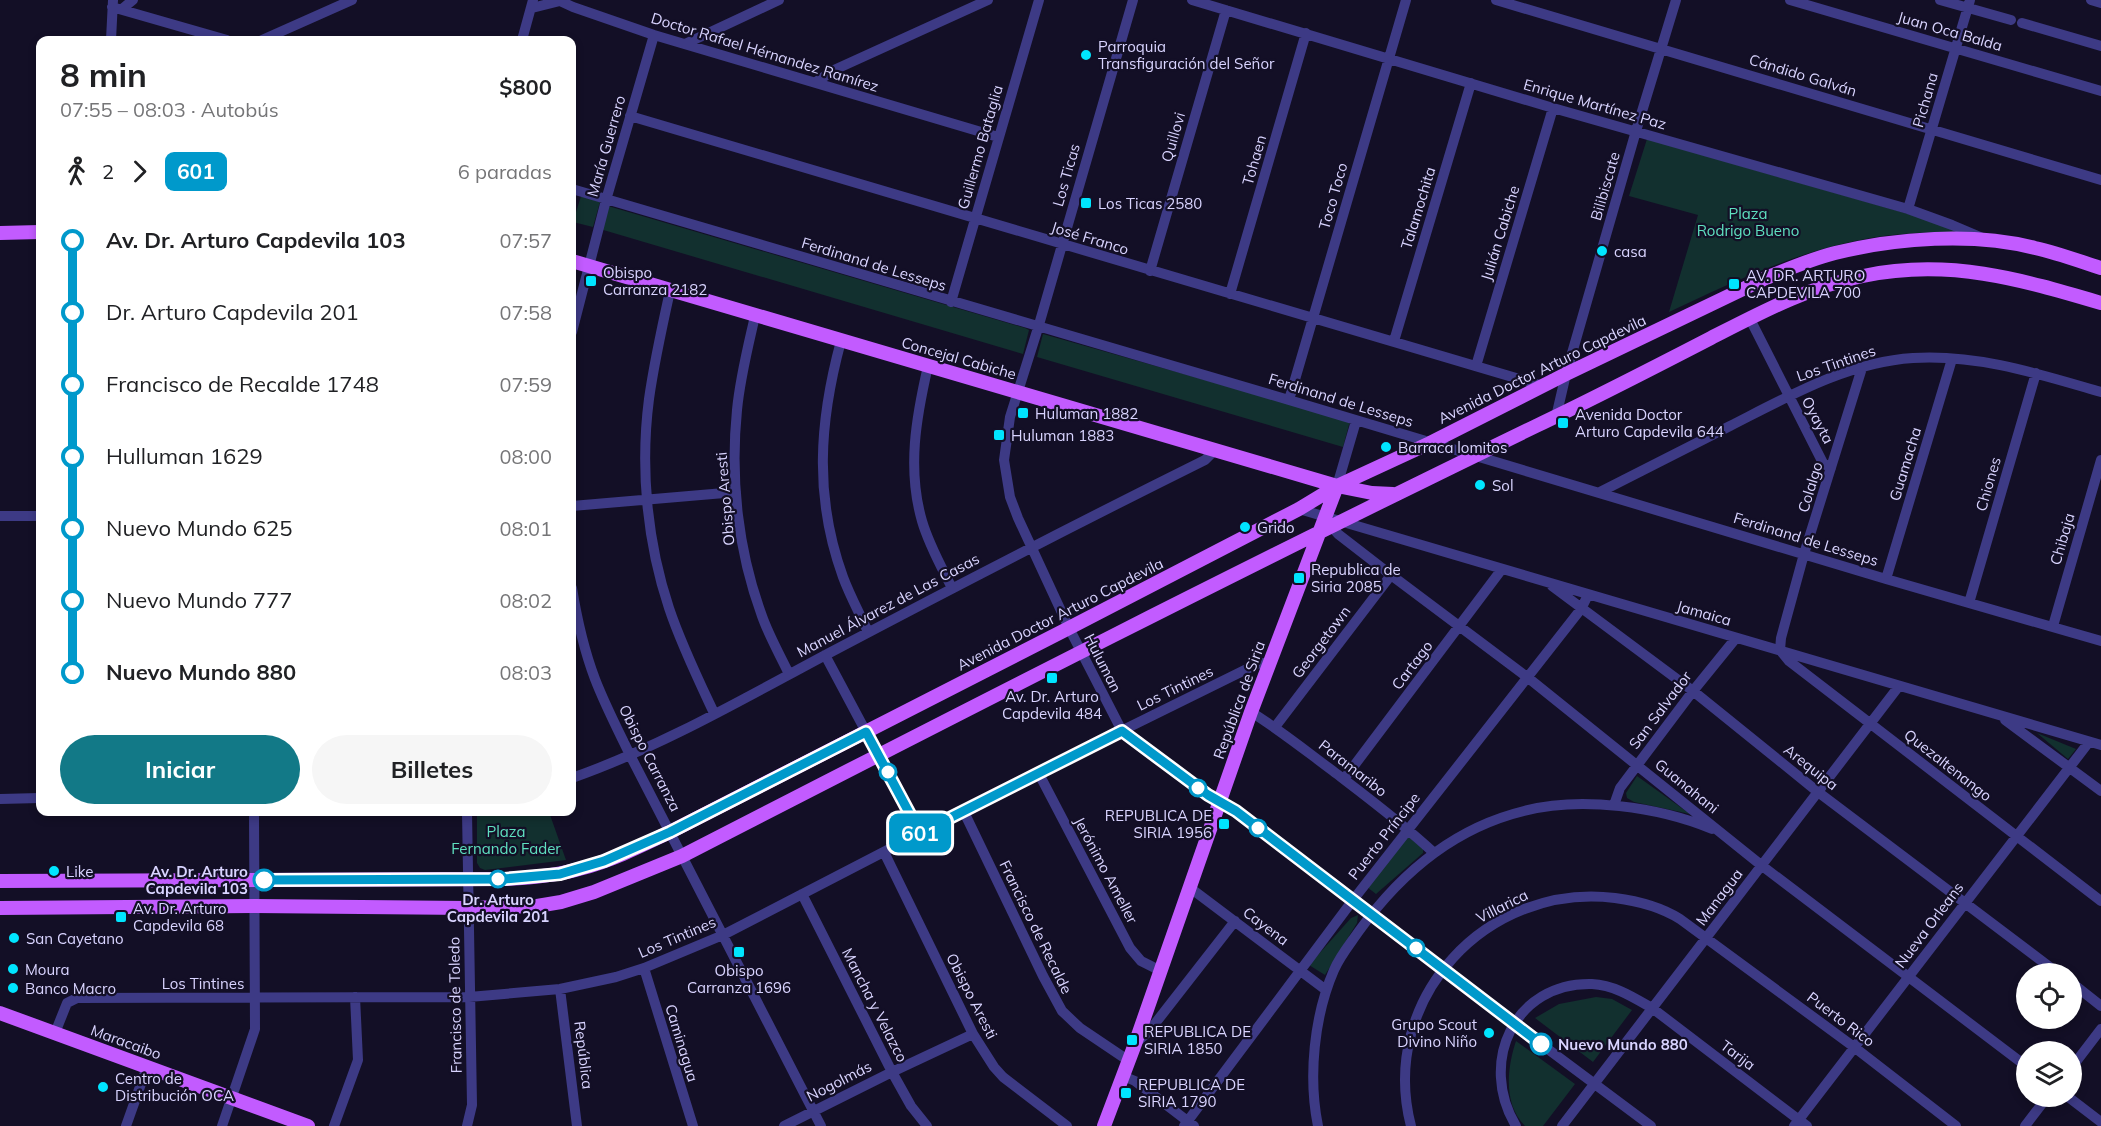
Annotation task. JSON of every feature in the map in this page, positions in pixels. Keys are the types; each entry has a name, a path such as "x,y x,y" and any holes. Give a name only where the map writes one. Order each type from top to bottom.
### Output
{"main road":[{"path":"0,233 36,232"},
{"name":"Avenida Doctor Arturo Capdevila","path":"0,881 468,880 536,878 581,869 670,832 1299,509 1337,486 1430,443 1566,374 1766,278 1834,253 1911,241 1988,241 2035,248 2101,268"},
{"name":"Concejal Cabiche","path":"576,262 1337,486 1372,493 1398,494"},
{"path":"0,908 254,906 468,908 537,906 561,902 594,892 682,856 1329,524 1398,494 1807,292 1863,276 1923,269 1973,271 2001,275 2101,303"},
{"name":"República de Siria","path":"1104,1126 1124,1076 1159,970 1251,712 1329,524 1337,486"},
{"name":"Maracaibo","path":"0,1013 308,1126"}],"street":[{"path":"116,5 133,0"},
{"path":"271,36 352,0"},
{"path":"685,44 779,0"},
{"path":"816,82 834,70 988,0"},
{"name":"Guillermo Bataglia","path":"951,302 1039,0"},
{"name":"Los Ticas","path":"1017,393 1133,0"},
{"name":"Enrique Martínez Paz","path":"1192,0 1553,108 1908,209 1976,234 1988,241"},
{"name":"Toco Toco","path":"1289,400 1406,0"},
{"name":"Cándido Galván","path":"1496,0 2101,180"},
{"name":"Bilibiscate","path":"1556,417 1566,374 1676,0"},
{"name":"Juan Oca Balda","path":"1790,0 2101,91"},
{"path":"1940,0 1969,4 2011,20"},
{"path":"2091,0 2101,3"},
{"name":"Doctor Rafael Hérnandez Ramírez","path":"533,4 561,1 654,35 998,137"},
{"path":"523,36 533,4"},
{"name":"Pichana","path":"1908,209 1969,4"},
{"path":"112,36 116,5"},
{"path":"116,5 214,36"},
{"name":"Quillovi","path":"1150,271 1226,10"},
{"path":"2022,23 2101,46"},
{"name":"Tohaen","path":"1230,294 1306,33"},
{"name":"María Guerrero","path":"587,266 654,35"},
{"name":"Talamochita","path":"1394,341 1471,83"},
{"name":"Julián Cabiche","path":"1476,366 1553,108"},
{"name":"José Franco","path":"630,116 1543,386"},
{"name":"Ferdinand de Lesseps","path":"576,190 2101,641"},
{"path":"576,314 587,266"},
{"path":"670,291 648,402 647,501 658,566 669,607 682,644 714,713"},
{"name":"Obispo Aresti","path":"755,315 741,377 737,409 736,492 743,549 752,582 763,617 789,674"},
{"name":"Oyayta","path":"1750,319 1823,463 1831,468"},
{"path":"841,341 829,386 825,416 822,443 824,490 837,560 868,632"},
{"name":"Los Tintines","path":"1600,492 1788,396 1863,368 1894,360 1952,358 1986,362 2036,373 2101,392"},
{"name":"Guamacha","path":"1886,579 1952,358"},
{"path":"928,366 916,423 914,447 916,496 927,536 952,588"},
{"name":"Colalgo","path":"1780,650 1781,638 1804,554 1863,368"},
{"name":"Chiones","path":"1969,603 2036,373"},
{"name":"Huluman","path":"1017,393 1007,433 1005,460 1010,497 1069,628 1122,731 1208,795 1236,811 1651,1126"},
{"name":"República de Siria","path":"1337,486 1356,421"},
{"name":"Manuel Álvarez de Las Casas","path":"576,776 630,755 714,713 1031,546 1204,460 1214,451"},
{"name":"Chibaja","path":"2053,626 2101,460"},
{"path":"576,506 736,492"},
{"name":"Jamaica","path":"1299,509 1329,524 1502,569 2101,745"},
{"path":"0,516 36,516"},
{"name":"Guanahani","path":"1329,524 1338,534 1391,575 1527,677 1761,865 2016,1058"},
{"name":"Cartago","path":"1344,779 1502,569"},
{"name":"Georgetown","path":"1275,727 1391,575"},
{"name":"Arequipa","path":"1546,582 1693,691 1818,792 2045,963"},
{"name":"Puerto Príncipe","path":"1188,1124 1353,900 1581,609 1588,595"},
{"name":"Obispo Carranza","path":"576,607 595,678 630,755 821,1126"},
{"name":"San Salvador","path":"1614,805 1617,794 1638,765 1736,638"},
{"name":"Quezaltenango","path":"1780,650 1789,661 2101,901"},
{"path":"825,655 920,833"},
{"name":"Los Tintines","path":"55,1034 67,1003 77,998 469,997 560,989 616,977 644,968 723,935 1038,772 1257,664 1271,662"},
{"name":"Managua","path":"1562,1126 1899,686"},
{"name":"Paramaribo","path":"1251,712 1275,727 1344,779 1433,852"},
{"path":"2000,716 2101,791"},
{"name":"Nueva Orleans","path":"1800,1124 1854,1047 2089,742"},
{"name":"Jerónimo Ameller","path":"1038,772 1130,948 1141,961 1159,970"},
{"path":"0,799 36,798"},
{"path":"1318,1126 1315,1111 1316,1044 1326,990 1335,967 1371,914 1413,869 1433,852 1497,819 1525,810 1566,806 1614,805 1680,818 1723,834"},
{"name":"Francisco de Recalde","path":"964,812 1042,976 1062,1011 1080,1028 1129,1061"},
{"path":"222,1126 254,1038 254,816"},
{"name":"Francisco de Toledo","path":"467,816 472,1106 467,1126"},
{"name":"Obispo Aresti","path":"884,852 974,1034 994,1068 1067,1126"},
{"name":"Cayena","path":"1189,887 1326,990"},
{"name":"Mancha y Velazco","path":"802,894 892,1072 911,1106 927,1126"},
{"name":"Villarica","path":"1411,1126 1405,1088 1407,1053 1415,1020 1430,988 1443,968 1471,940 1495,923 1520,910 1566,898 1596,896 1623,899 1670,912 1707,938"},
{"path":"1135,1044 1150,1030 1235,921"},
{"name":"Puerto Rico","path":"1707,938 1956,1126"},
{"name":"Caminagua","path":"644,968 693,1126"},
{"name":"Tarija","path":"1513,1023 1534,1001 1553,992 1571,986 1592,984 1609,986 1652,1008 1800,1124"},
{"name":"República","path":"560,989 577,1126"},
{"path":"2082,991 2101,1006"},
{"path":"334,1126 357,1060 355,997"},
{"path":"1513,1023 1500,1070 1507,1107 1516,1126"},
{"path":"2082,1053 2101,1029"},
{"name":"Nogolmás","path":"784,1126 974,1034"},
{"path":"126,1126 147,1067"},
{"path":"1124,1076 1135,1081 1188,1124"},
{"path":"2025,1126 2040,1107"},
{"path":"2081,1107 2101,1122"}],"green space":[{"name":"Plaza Rodrigo Bueno","path":"1647,139 1919,217 1970,235 1915,233 1850,242 1788,260 1669,312 1698,215 1629,196"},
{"path":"581,196 600,202 593,227 576,223 576,212"},
{"path":"608,206 1025,328 1029,330 1023,354 600,229"},
{"path":"1043,334 1350,421 1343,447 1037,357"},
{"path":"2037,733 2076,749 2068,759"},
{"path":"1637,776 1690,814 1634,802 1627,798 1626,793"},
{"name":"Plaza Fernando Fader","path":"477,816 550,816 566,860 485,870 477,863"},
{"path":"1408,836 1423,849 1423,853 1376,894 1367,887"},
{"path":"1358,915 1357,923 1325,975 1309,965 1351,918"},
{"path":"1596,997 1612,999 1632,1010 1593,1062 1535,1018 1559,1004"},
{"path":"1516,1041 1575,1084 1543,1126 1525,1126 1513,1107 1509,1074"}],"bus line":[{"name":"601","path":"264,880 536,878 581,869 670,832 866,732 920,833 1122,731 1208,795 1236,811 1541,1044"}],"place":[{"name":"Parroquia Transfiguración del Señor","path":"1086,55"},
{"name":"Los Ticas 2580","path":"1086,203"},
{"name":"casa","path":"1602,251"},
{"name":"Obispo Carranza 2182","path":"591,281"},
{"name":"AV. DR. ARTURO CAPDEVILA 700","path":"1734,284"},
{"name":"Huluman 1882","path":"1023,413"},
{"name":"Avenida Doctor Arturo Capdevila 644","path":"1563,423"},
{"name":"Huluman 1883","path":"999,435"},
{"name":"Barraca lomitos","path":"1386,447"},
{"name":"Sol","path":"1480,485"},
{"name":"Grido","path":"1245,527"},
{"name":"Republica de Siria 2085","path":"1299,578"},
{"name":"Av. Dr. Arturo Capdevila 484","path":"1052,678"},
{"name":"REPUBLICA DE SIRIA 1956","path":"1224,824"},
{"name":"Like","path":"54,871"},
{"name":"Dr. Arturo Capdevila 201","path":"498,879"},
{"name":"Av. Dr. Arturo Capdevila 103","path":"264,880"},
{"name":"Av. Dr. Arturo Capdevila 68","path":"121,917"},
{"name":"San Cayetano","path":"14,938"},
{"name":"Obispo Carranza 1696","path":"739,952"},
{"name":"Moura","path":"13,969"},
{"name":"Banco Macro","path":"13,988"},
{"name":"Grupo Scout Divino Niño","path":"1489,1033"},
{"name":"REPUBLICA DE SIRIA 1850","path":"1132,1040"},
{"name":"Nuevo Mundo 880","path":"1541,1044"},
{"name":"Centro de Distribución OCA","path":"103,1087"},
{"name":"REPUBLICA DE SIRIA 1790","path":"1126,1093"}]}
